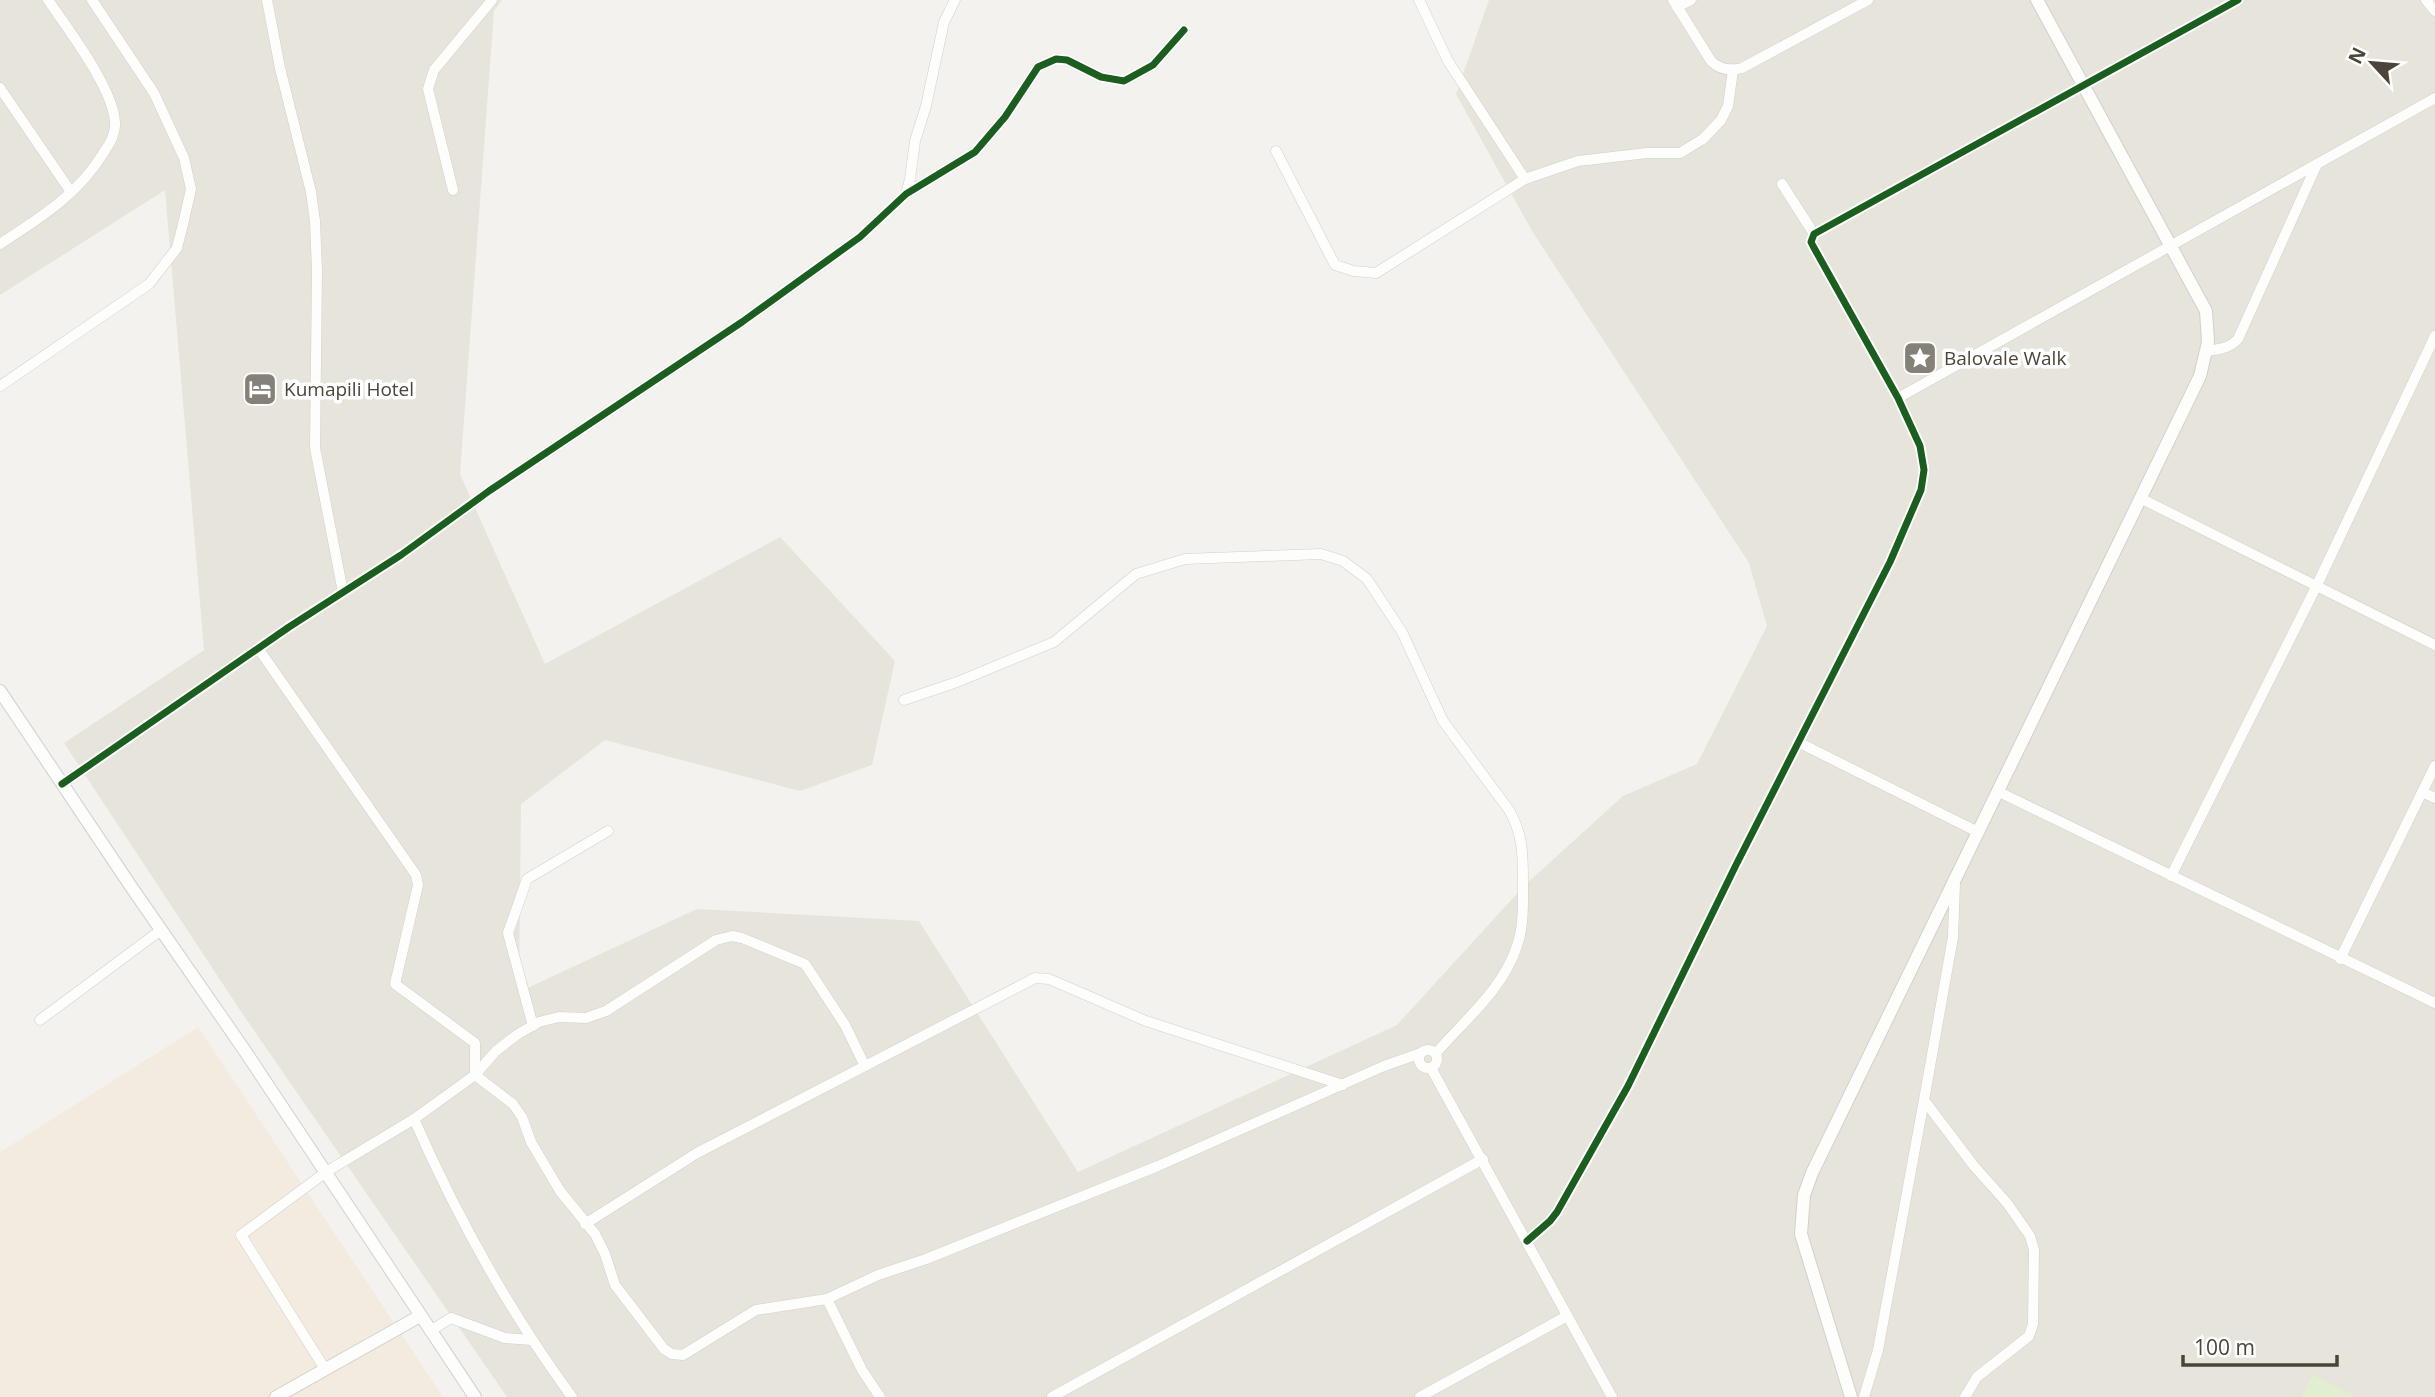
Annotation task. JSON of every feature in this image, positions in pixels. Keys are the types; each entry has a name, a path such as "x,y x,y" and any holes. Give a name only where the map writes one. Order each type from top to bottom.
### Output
{"street":[{"path":"1,242 45,215 87,177 113,137 115,122 107,93 48,0"},
{"path":"0,386 149,284 177,248 184,220 191,189 184,158 154,93 92,0"},
{"path":"267,0 311,192 315,221 315,448 343,592"},
{"path":"453,190 428,89 434,70 492,0"},
{"path":"906,194 911,179 915,141 926,106 944,22 955,0"},
{"path":"1419,0 1448,61 1525,179"},
{"path":"1691,0 1675,4 1711,61 1716,66 1733,71 1868,0"},
{"path":"1851,1397 1801,1234 1804,1195 1817,1161 2200,376 2207,351 2206,311 2037,0"},
{"path":"1527,1241 1557,1212 1628,1086 1736,865 1890,562 1920,490 1923,457 1898,398 1812,246 1814,234 2238,0"},
{"path":"2426,0 2435,11"},
{"path":"62,784 258,648 401,555 489,491 742,322 860,237 906,194 975,152 998,127 1038,67 1056,60 1067,60 1101,77 1124,81 1153,65 1184,30"},
{"path":"1276,150 1335,265 1376,274 1525,179 1578,162 1647,153 1680,153 1703,139 1721,120 1728,106 1733,71"},
{"path":"0,88 71,192"},
{"path":"1898,398 2435,98"},
{"path":"2207,351 2225,349 2238,339 2317,163"},
{"path":"1782,184 1814,234"},
{"path":"2171,876 2317,584 2435,336"},
{"path":"2140,498 2435,645"},
{"path":"904,700 957,682 1054,642 1136,573 1185,559 1208,557 1305,553 1321,554 1343,561 1367,579 1385,605 1402,632 1443,721 1509,810 1518,824 1523,841 1523,903 1517,947 1489,995 1436,1053 1437,1062 1431,1068"},
{"path":"258,648 416,875 418,885 395,984 475,1043 475,1075"},
{"path":"0,691 475,1397"},
{"path":"1800,743 1978,832"},
{"path":"2340,959 2435,766"},
{"path":"1999,792 2435,1003"},
{"path":"2423,792 2435,798"},
{"path":"533,1026 508,933 527,879 608,831"},
{"path":"1864,1397 1878,1350 1924,1101 1953,937 1956,877"},
{"path":"40,1020 161,930"},
{"path":"325,1369 241,1235 326,1172 414,1119 475,1075 496,1051 533,1026 559,1017 586,1018 606,1011 716,940 732,936 804,964 845,1025 865,1066"},
{"path":"585,1224 697,1153 1035,978 1061,984 1146,1021 1343,1085"},
{"path":"475,1075 513,1104 522,1117 531,1142 560,1191 594,1234 606,1254 615,1285 664,1349 673,1354 683,1354 756,1310 827,1299 878,1275 926,1259 1158,1166 1384,1066 1427,1049 1436,1053"},
{"path":"1421,1053 1422,1066 1431,1068 1612,1397"},
{"path":"1924,1101 2007,1203 2030,1236 2034,1250 2033,1324 2029,1336 1985,1369 1965,1397"},
{"path":"414,1119 492,1275 532,1340 572,1397"},
{"path":"1052,1397 1483,1159"},
{"path":"827,1299 862,1370 880,1397"},
{"path":"276,1397 420,1316"},
{"path":"1420,1397 1567,1316"},
{"path":"430,1331 451,1318 505,1338 532,1340"}],"shaded area":[{"path":"0,0 502,0 494,11 460,474 545,664 780,537 895,661 872,765 800,791 605,740 521,804 519,992 697,909 919,921 1078,1172 1397,1025 1523,887 1623,796 1697,764 1767,626 1749,563 1532,231 1456,94 1489,0 2435,0 2435,1397 507,1397 242,1013 64,743 204,650 165,190 0,295"},
{"path":"198,1027 443,1397 0,1397 0,1152"}],"green space":[{"path":"2313,1375 2357,1397 2302,1397"}],"cycle path":[{"path":"1527,1241 1557,1212 1628,1086 1736,865 1890,562 1921,490 1924,470 1920,446 1898,398 1813,246 1811,242 1814,234 2238,0"},
{"path":"62,784 289,627 401,555 489,491 742,322 860,237 906,194 975,152 1005,117 1038,67 1056,59 1067,60 1101,77 1124,81 1153,65 1184,30"}],"place":[{"name":"Balovale Walk","path":"1920,358"},
{"name":"Kumapili Hotel","path":"260,389"}]}
